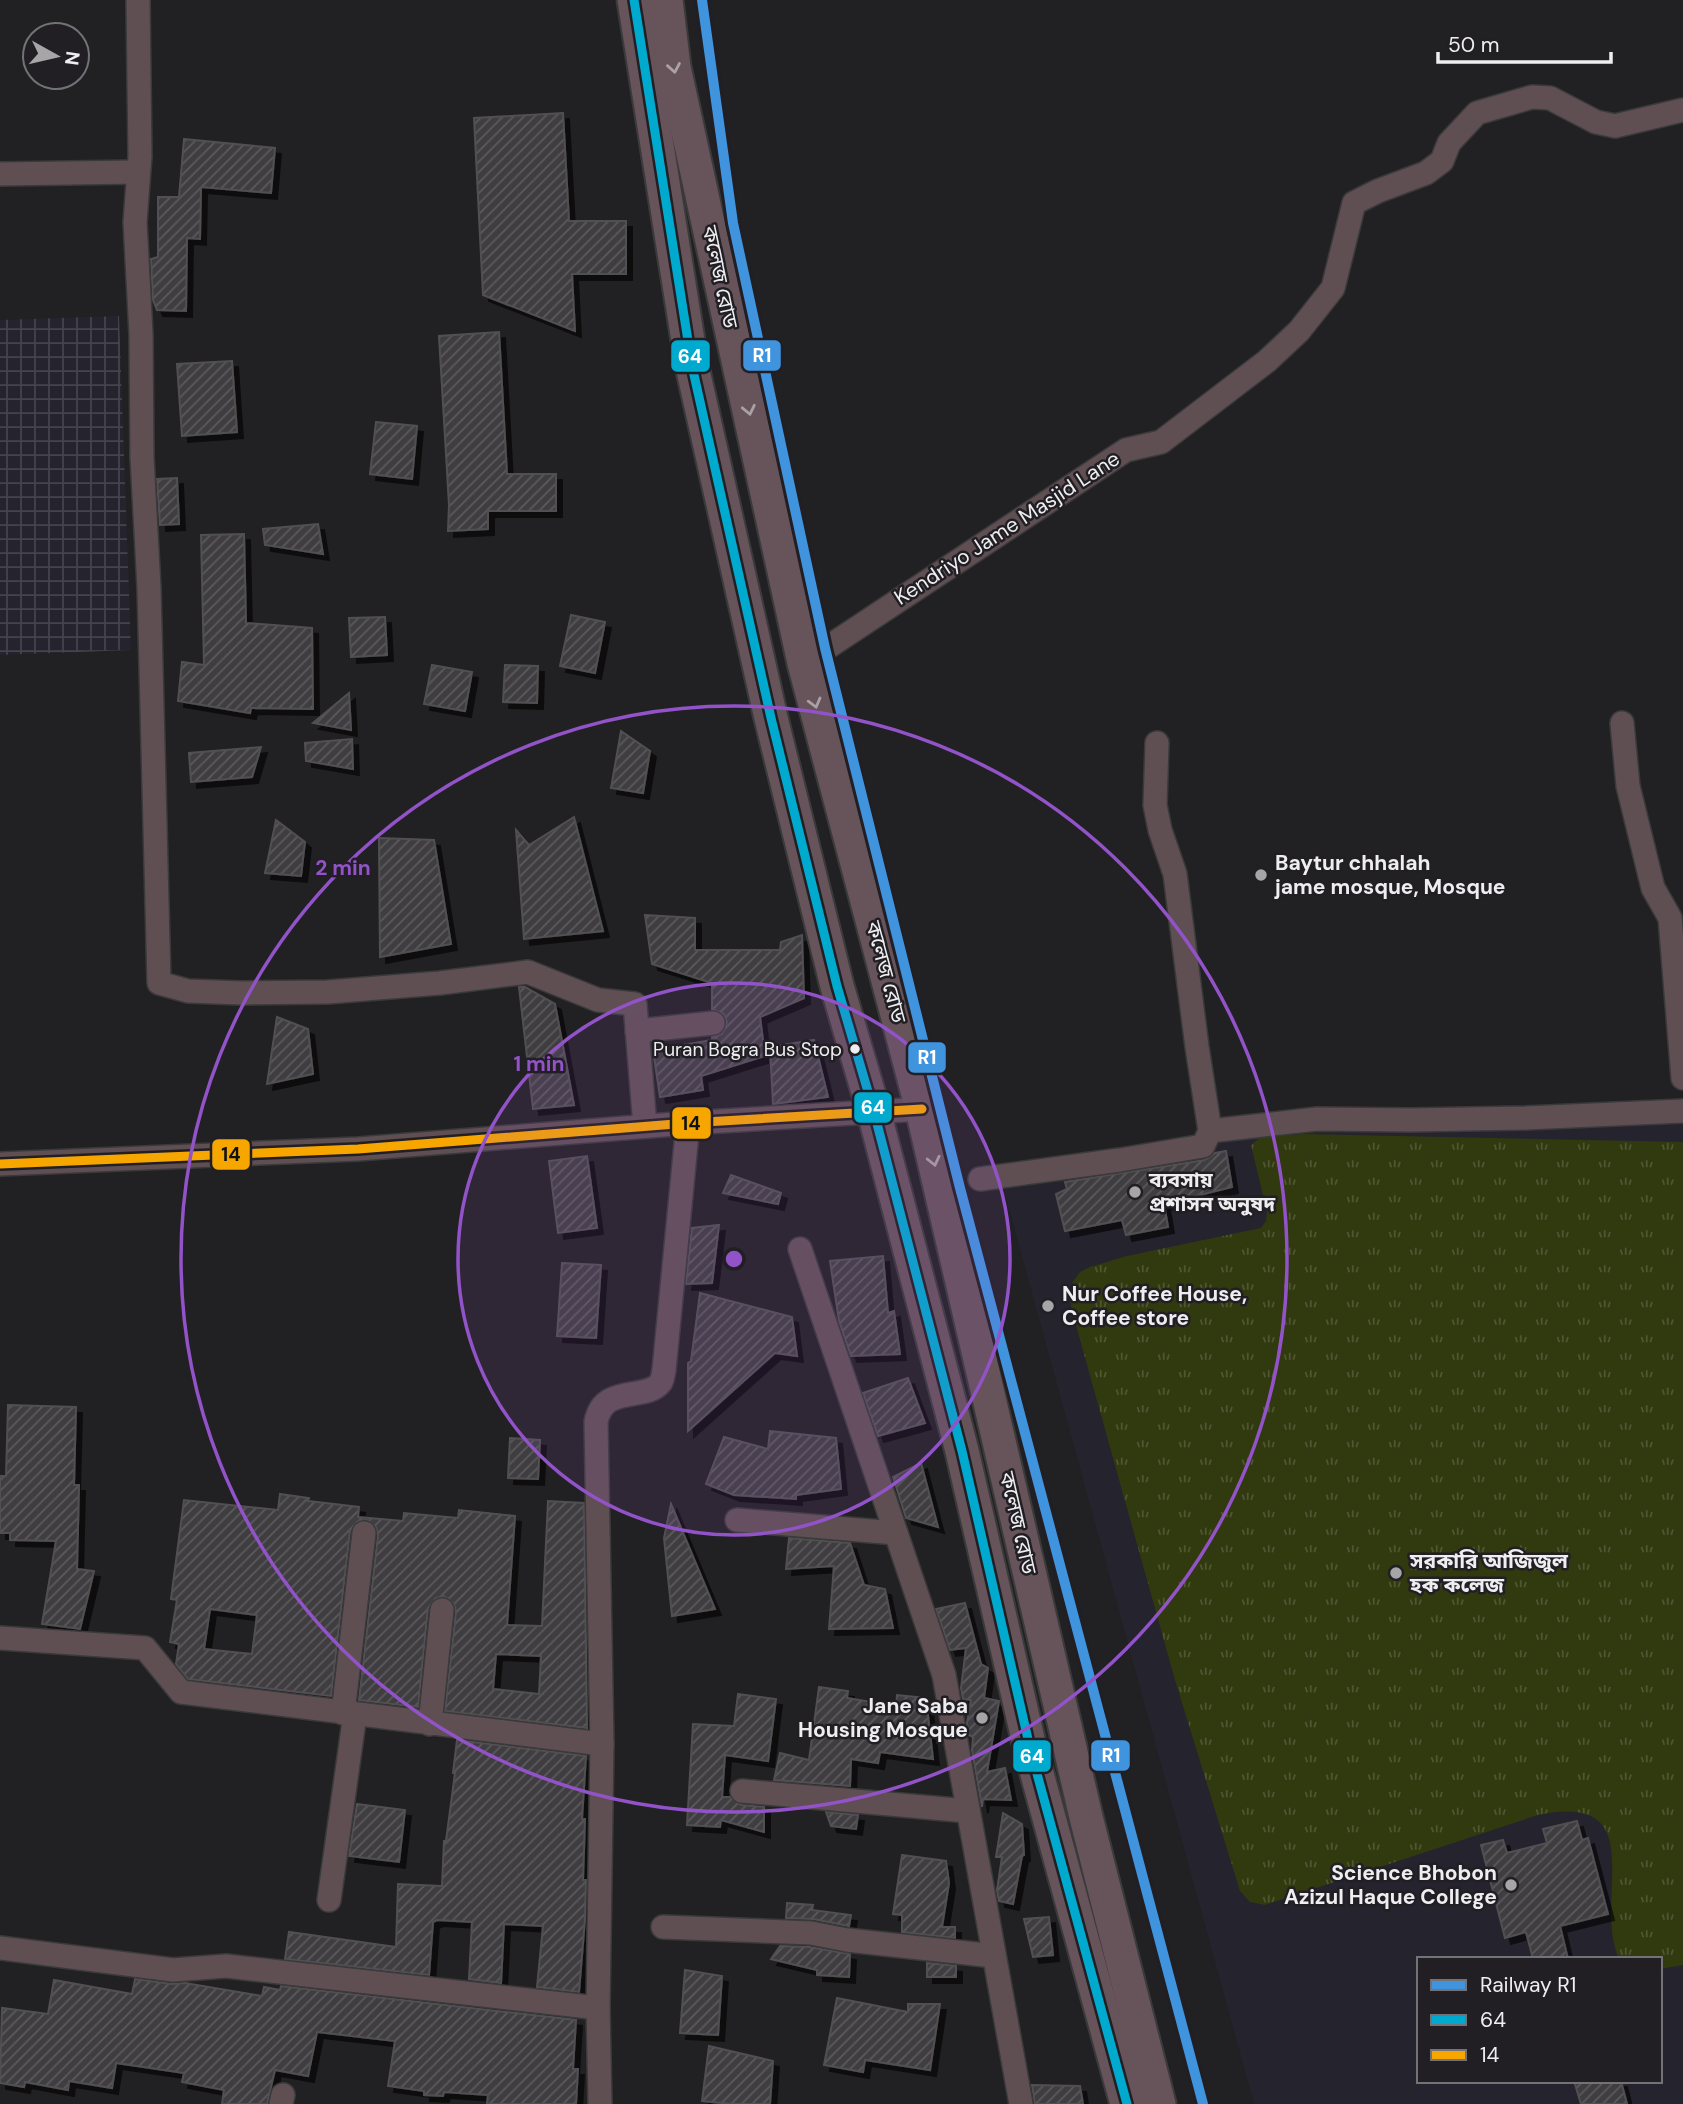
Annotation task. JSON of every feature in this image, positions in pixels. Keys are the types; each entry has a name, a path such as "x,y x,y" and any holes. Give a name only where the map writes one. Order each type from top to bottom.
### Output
{"highway":[{"name":"কলেজ রোড","path":"634,0 685,325 771,718 837,986 874,1112 962,1451 1030,1748 1127,2104"},
{"name":"কলেজ রোড","path":"666,0 674,67 804,663 922,1109 1083,1803 1159,2104"}],"street":[{"path":"138,0 138,172 135,222 149,587 159,983 188,990 242,993 328,992 440,983 528,972 598,1000 635,1004 645,1126"},
{"name":"Kendriyo Jame Masjid Lane","path":"804,663 1126,450 1161,442 1267,361 1299,331 1333,288 1354,203 1426,173 1442,161 1450,143 1477,113 1532,97 1550,98 1596,122 1615,126 1683,110"},
{"path":"0,174 138,172"},
{"path":"1622,723 1628,786 1653,888 1670,918 1683,1078"},
{"path":"980,1179 1203,1146 1210,1132 1175,874 1160,830 1155,805 1157,743"},
{"path":"637,1031 713,1023"},
{"path":"0,1164 358,1149 645,1126 922,1109"},
{"path":"1210,1132 1317,1119 1513,1118 1683,1111"},
{"path":"600,2104 597,2008 602,1744 596,1422 598,1412 606,1401 654,1387 661,1382 688,1123"},
{"path":"800,1249 944,1675 1021,2104"},
{"path":"737,1520 896,1534"},
{"path":"329,1900 349,1713 363,1533"},
{"path":"430,1724 442,1610"},
{"path":"0,1639 145,1648 181,1692 602,1744"},
{"path":"743,1791 968,1811"},
{"path":"663,1927 811,1933 847,1940 995,1956"},
{"path":"0,1948 173,1970 226,1966 597,2008"}],"shaded area":[{"path":"119,316 131,650 0,655 0,320"},
{"name":"সরকারি আজিজুল হক কলেজ","path":"1683,1099 1683,2104 1254,2104 1003,1187 1166,1160 1220,1122 1240,1114"}],"green space":[{"name":"সরকারি আজিজুল হক কলেজ","path":"1303,1134 1683,1142 1683,1965 1662,1969 1662,1957 1618,1957 1613,1935 1612,1856 1607,1834 1596,1819 1574,1812 1538,1815 1265,1905 1250,1902 1240,1891 1175,1680 1070,1298 1072,1283 1080,1272 1090,1267 1127,1256 1261,1228 1266,1221 1267,1212 1251,1145 1261,1137"}],"building":[{"path":"563,113 569,221 626,221 626,274 572,274 575,331 483,295 474,118"},
{"path":"184,139 275,148 271,193 201,187 200,239 187,238 186,311 157,310 153,300 151,259 158,257 158,197 179,197"},
{"path":"499,332 507,474 556,474 556,511 488,511 488,529 448,531 449,505 439,336"},
{"path":"232,361 237,432 182,436 177,364"},
{"path":"376,422 417,426 412,479 370,474"},
{"path":"177,478 179,524 160,525 157,479"},
{"path":"318,524 323,554 265,545 263,529"},
{"path":"244,534 246,623 312,628 313,709 251,708 250,713 178,701 182,662 204,665 201,535"},
{"path":"571,615 605,622 595,673 560,666"},
{"path":"385,617 387,655 351,657 349,618"},
{"path":"432,665 472,672 465,711 424,704"},
{"path":"505,665 538,666 537,703 503,702"},
{"path":"349,693 351,730 313,723"},
{"path":"621,731 650,751 643,793 611,788"},
{"path":"352,739 353,769 306,761 305,743"},
{"path":"261,747 252,777 191,782 189,753"},
{"path":"574,817 603,931 524,939 516,830 529,845"},
{"path":"276,820 305,842 301,876 265,873"},
{"path":"379,838 434,840 451,944 380,957"},
{"path":"645,915 695,918 695,950 780,950 781,942 802,935 804,998 760,1017 765,1056 701,1076 703,1090 660,1097 653,1050 712,1040 712,1037 722,1034 727,1022 724,1014 712,1009 712,983 652,964"},
{"path":"519,987 525,987 555,1004 574,1105 533,1109"},
{"path":"277,1017 308,1029 313,1074 267,1084"},
{"path":"814,1040 828,1097 773,1104 770,1047"},
{"name":"ব্যবসায় প্রশাসন অনুষদ","path":"1226,1151 1232,1187 1164,1204 1168,1227 1126,1235 1122,1220 1065,1231 1056,1194 1067,1189 1065,1182 1205,1160 1215,1153"},
{"path":"587,1156 597,1228 558,1233 549,1161"},
{"path":"731,1175 781,1193 778,1204 723,1193"},
{"path":"719,1225 712,1283 686,1284 692,1228"},
{"path":"883,1256 888,1313 894,1311 900,1354 851,1356 839,1321 830,1261"},
{"path":"562,1263 601,1265 596,1338 557,1336"},
{"path":"700,1293 792,1317 797,1356 775,1353 688,1431 688,1363 691,1361"},
{"path":"908,1378 925,1423 878,1436 863,1393"},
{"path":"8,1405 76,1407 74,1485 79,1485 77,1569 94,1571 80,1629 42,1624 56,1541 10,1540 10,1533 0,1533 0,1476 6,1476"},
{"path":"770,1431 836,1438 841,1489 796,1495 796,1499 734,1495 706,1484 724,1437 768,1449"},
{"path":"510,1438 540,1440 538,1479 508,1478"},
{"path":"921,1463 938,1527 906,1518 893,1477"},
{"path":"280,1494 309,1498 308,1501 359,1507 358,1517 403,1521 404,1513 458,1518 459,1510 515,1516 507,1625 542,1626 548,1501 584,1503 587,1728 445,1711 456,1611 454,1604 444,1596 436,1598 428,1608 418,1707 359,1700 378,1535 376,1527 366,1519 358,1521 350,1531 331,1696 188,1679 176,1664 179,1644 170,1642 177,1600 171,1599 184,1500 278,1510","holes":["210,1609 257,1615 252,1654 204,1649","496,1654 541,1656 539,1694 493,1689"]},
{"path":"671,1504 715,1609 672,1616 664,1538"},
{"path":"789,1538 850,1543 864,1585 885,1589 893,1628 829,1629 834,1566 786,1569"},
{"path":"965,1603 981,1664 988,1668 984,1698 999,1701 987,1772 1005,1768 1011,1800 983,1799 982,1807 972,1750 973,1737 969,1735 967,1723 971,1700 963,1699 961,1688 966,1648 950,1650 936,1609"},
{"path":"819,1687 848,1691 847,1698 896,1706 897,1695 926,1698 933,1759 880,1752 878,1763 851,1759 850,1786 774,1780 780,1753 809,1760"},
{"path":"738,1694 776,1699 768,1761 725,1755 722,1797 730,1797 741,1805 764,1807 764,1832 721,1820 720,1827 687,1825 693,1724 734,1726"},
{"path":"457,1740 586,1756 582,1819 585,1819 585,1919 579,1992 537,1987 543,1926 504,1924 501,1983 469,1979 472,1922 433,1922 429,1975 285,1959 289,1932 396,1947 398,1884 442,1886 444,1841 455,1773"},
{"path":"357,1804 405,1810 399,1862 349,1856"},
{"path":"826,1812 858,1815 856,1829 831,1826"},
{"path":"1003,1813 1022,1824 1024,1855 1013,1904 999,1901 997,1890 1002,1857 996,1857"},
{"name":"Science Bhobon Azizul Haque College","path":"1577,1821 1582,1840 1588,1838 1608,1914 1560,1926 1568,1957 1532,1957 1526,1932 1505,1938 1481,1845 1503,1840 1507,1853 1547,1843 1543,1829"},
{"path":"902,1855 946,1861 949,1883 942,1927 955,1927 955,1938 902,1932 902,1915 893,1914"},
{"path":"787,1903 813,1905 812,1910 851,1915 849,1926 813,1919 786,1918"},
{"path":"1049,1917 1053,1955 1033,1957 1024,1919"},
{"path":"780,1946 809,1947 850,1954 849,1977 817,1975 817,1970 771,1959"},
{"path":"927,1963 956,1966 956,1977 927,1977"},
{"path":"685,1970 722,1976 718,2035 680,2033"},
{"path":"135,1979 185,1983 262,1996 264,1987 280,1990 281,1986 576,2020 573,2069 578,2069 576,2104 487,2104 488,2095 444,2092 443,2096 424,2095 424,2091 388,2086 395,2041 317,2032 308,2076 275,2070 267,2104 222,2104 224,2090 182,2082 184,2073 116,2063 112,2088 69,2081 68,2090 25,2082 24,2087 0,2083 2,2008 48,2014 54,1980 132,1994"},
{"path":"837,1998 908,2012 908,2004 940,2004 930,2070 865,2060 863,2072 824,2065"},
{"path":"709,2046 773,2061 770,2104 702,2101"},
{"path":"1575,2083 1622,2083 1627,2104 1581,2104"},
{"path":"1032,2085 1080,2086 1083,2104 1035,2104"}],"rail line":[{"name":"R1","path":"702,0 733,223 825,648 960,1188 1203,2104"}],"transit line":[{"name":"64","path":"634,0 692,366 771,718 837,986 874,1112 962,1451 1030,1748 1127,2104"},
{"name":"14","path":"0,1164 358,1149 688,1123 922,1109"}],"place":[{"name":"Baytur chhalah jame mosque, Mosque","path":"1261,875"},
{"name":"Puran Bogra Bus Stop","path":"855,1049"},
{"name":"ব্যবসায় প্রশাসন অনুষদ","path":"1135,1192"},
{"name":"Nur Coffee House, Coffee store","path":"1048,1306"},
{"name":"সরকারি আজিজুল হক কলেজ","path":"1396,1573"},
{"name":"Jane Saba Housing Mosque","path":"982,1718"},
{"name":"Science Bhobon Azizul Haque College","path":"1511,1885"}]}
